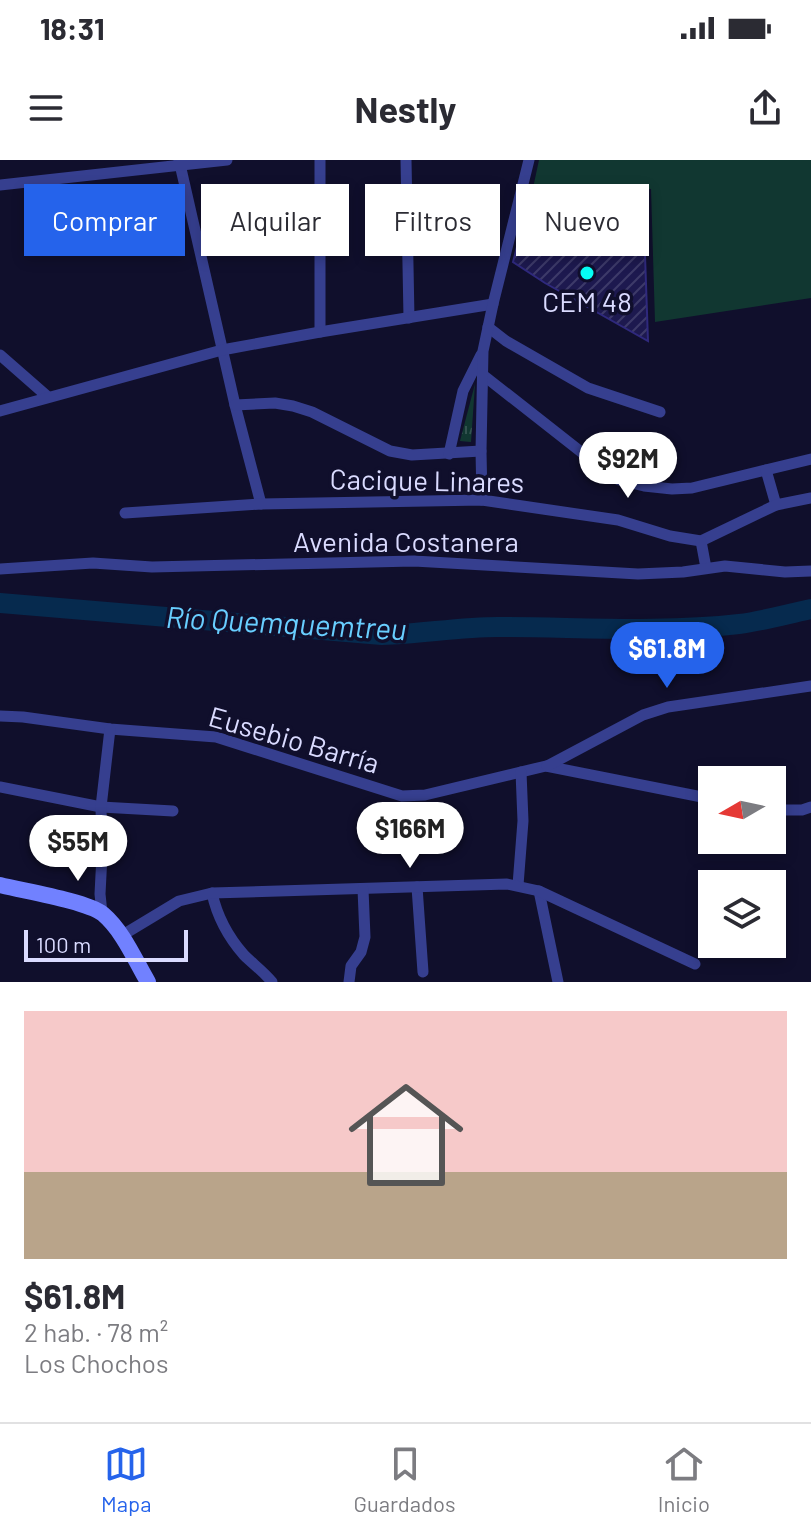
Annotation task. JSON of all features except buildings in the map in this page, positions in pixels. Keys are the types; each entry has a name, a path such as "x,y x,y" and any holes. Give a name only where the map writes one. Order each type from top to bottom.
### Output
{"street":[{"path":"0,185 227,160"},
{"path":"320,160 320,332"},
{"path":"406,160 409,318"},
{"path":"482,500 483,351 529,160"},
{"path":"179,163 261,504"},
{"path":"0,411 222,350 493,304"},
{"path":"488,327 506,341 588,388 660,412"},
{"path":"449,454 463,391 483,351"},
{"path":"0,355 48,397"},
{"path":"483,375 619,480 644,486 692,488 811,459"},
{"path":"235,405 275,403 293,406 312,412 390,451 412,455 481,451"},
{"path":"766,470 776,505"},
{"path":"706,568 701,541 776,505 811,498"},
{"name":"Cacique Linares","path":"125,513 261,504 482,500 618,520 670,536 701,541"},
{"name":"Avenida Costanera","path":"0,569 93,563 152,567 414,561 638,574 737,566 785,572 811,571"},
{"path":"546,766 643,715 668,707 811,686"},
{"name":"Eusebio Barría","path":"0,716 216,737 402,796 425,795 546,766 698,796"},
{"path":"102,913 101,807 110,729"},
{"path":"518,885 523,821 521,772"},
{"path":"0,787 101,807 173,811"},
{"path":"786,810 811,807"},
{"path":"0,885 88,906 102,913 121,936 148,982"},
{"path":"121,936 179,901 212,893 518,885 539,891 695,964"},
{"path":"417,887 423,972"},
{"path":"349,982 351,966 361,952 365,937 363,889"},
{"path":"539,891 558,982"},
{"path":"212,893 230,937 272,982"}],"green space":[{"path":"539,160 811,160 811,298 655,322 649,184 534,184"},
{"path":"475,384 471,442 460,441"}],"waterway":[{"name":"Río Quemquemtreu","path":"0,603 382,635 483,627 709,627 748,623 811,609"}],"place":[{"name":"CEM 48","path":"587,273"}]}
